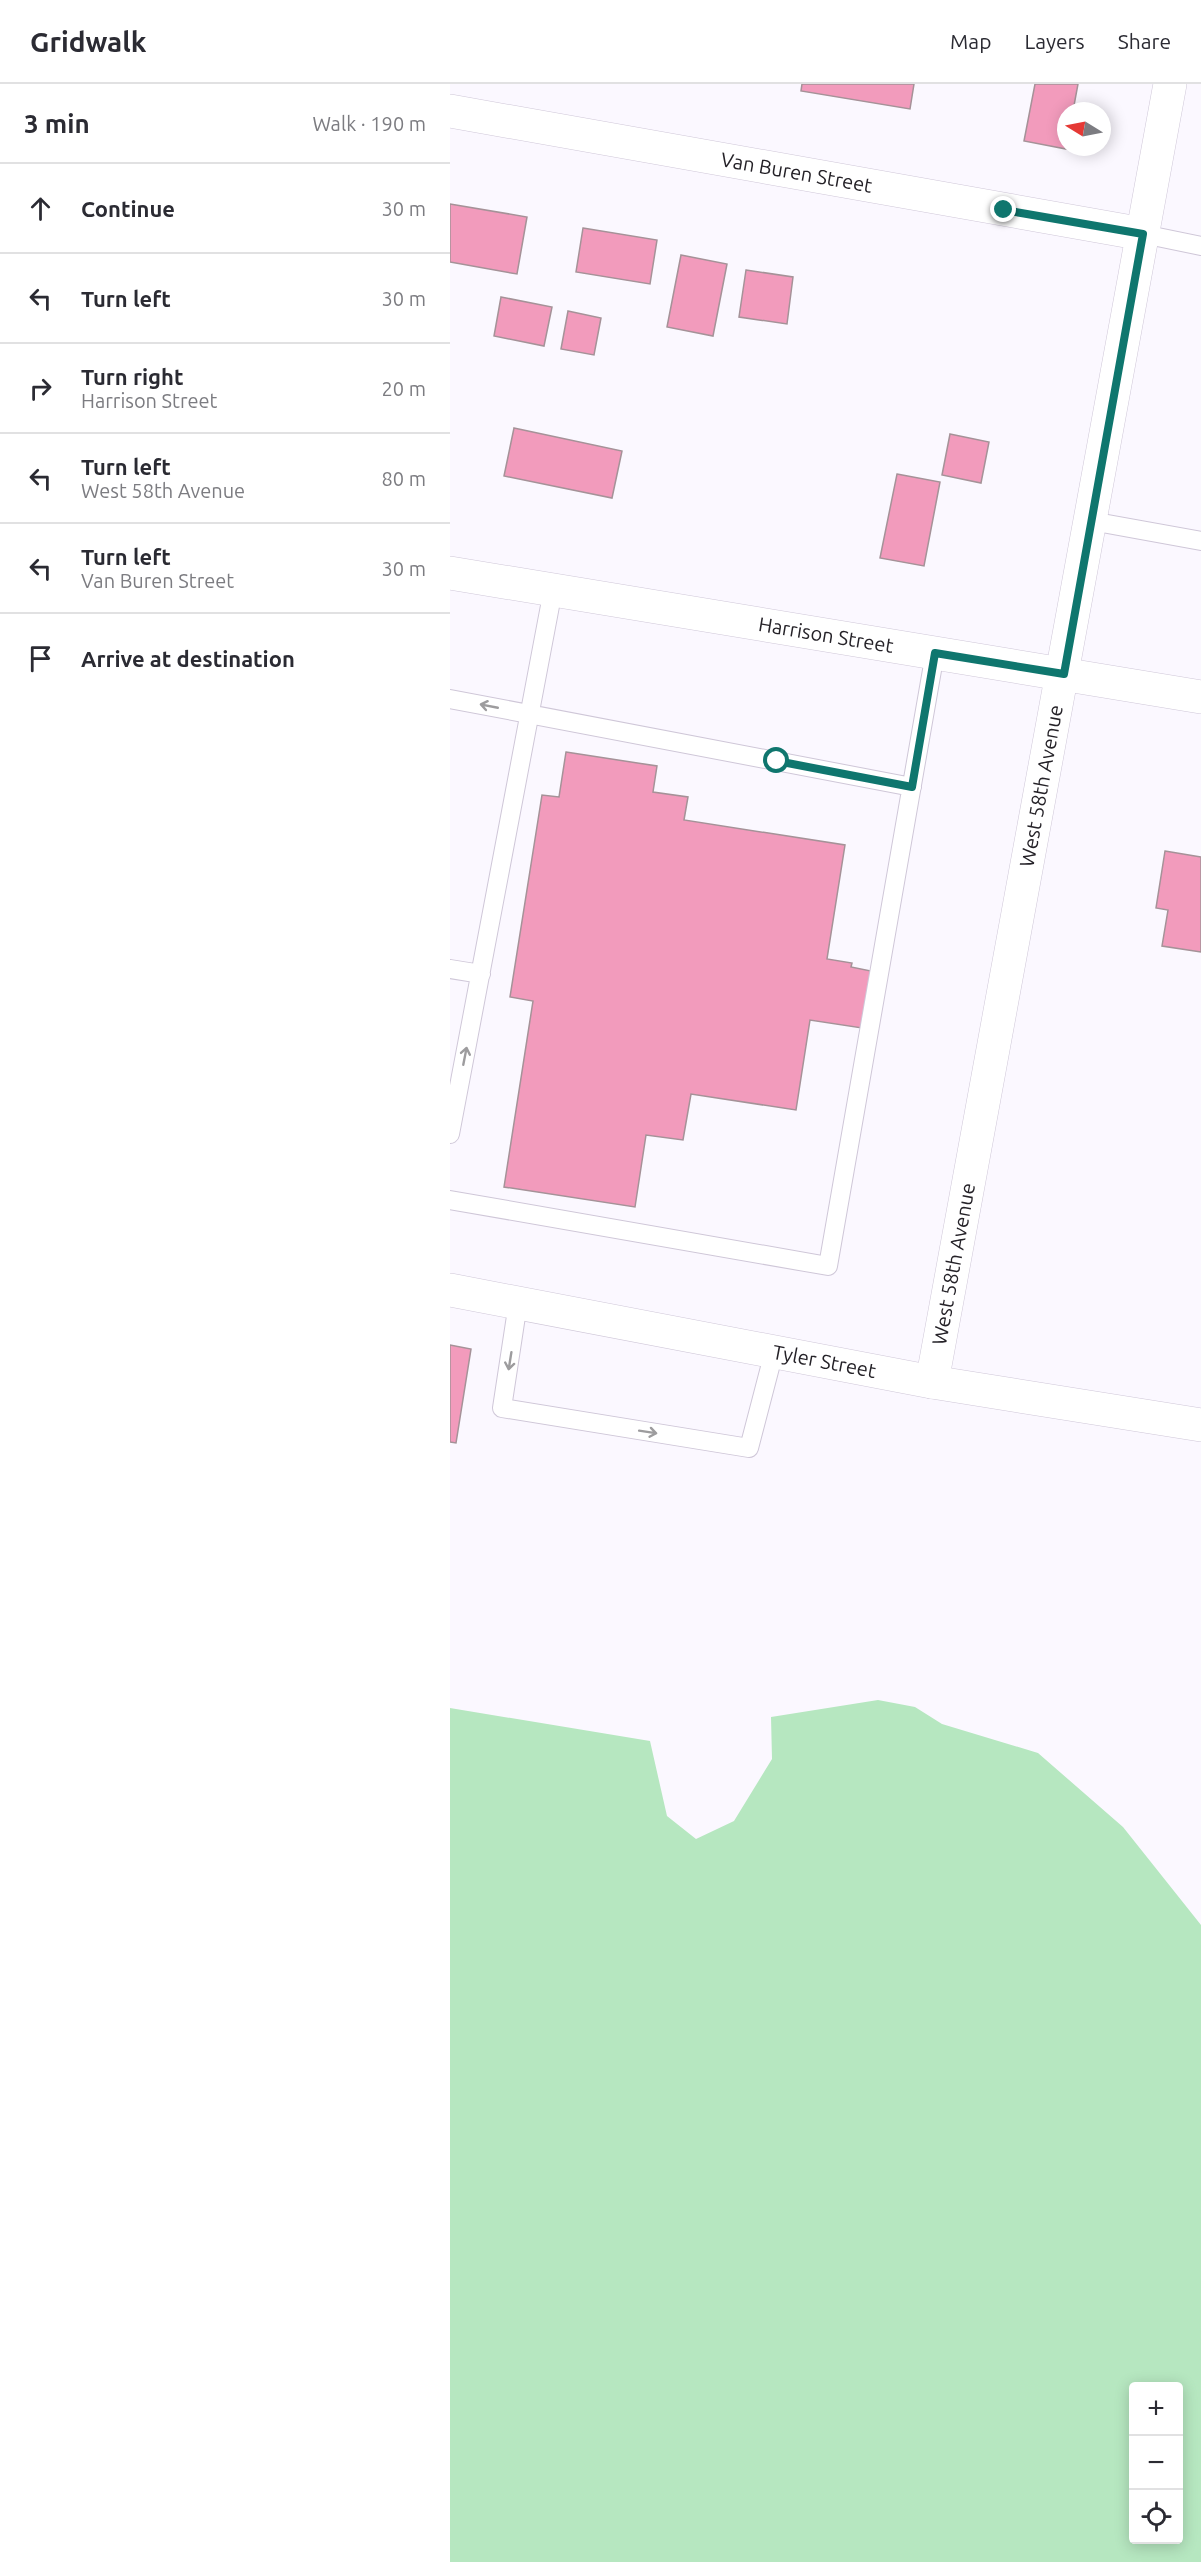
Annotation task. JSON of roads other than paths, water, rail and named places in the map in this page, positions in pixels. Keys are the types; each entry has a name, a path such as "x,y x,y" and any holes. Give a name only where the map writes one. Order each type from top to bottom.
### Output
{"street":[{"name":"West 58th Avenue","path":"932,1382 1064,674 1170,84"},
{"name":"Van Buren Street","path":"450,111 1143,234"},
{"name":"Harrison Street","path":"450,573 1201,697"},
{"name":"Tyler Street","path":"450,1290 932,1382 1201,1425"}],"lane":[{"path":"1143,234 1201,246"},
{"path":"1091,521 1201,541"},
{"path":"450,1134 553,590"},
{"path":"450,1200 828,1266 935,653"},
{"path":"450,699 912,787"},
{"path":"450,969 481,974"},
{"path":"518,1303 502,1408 749,1448 774,1352"}]}
